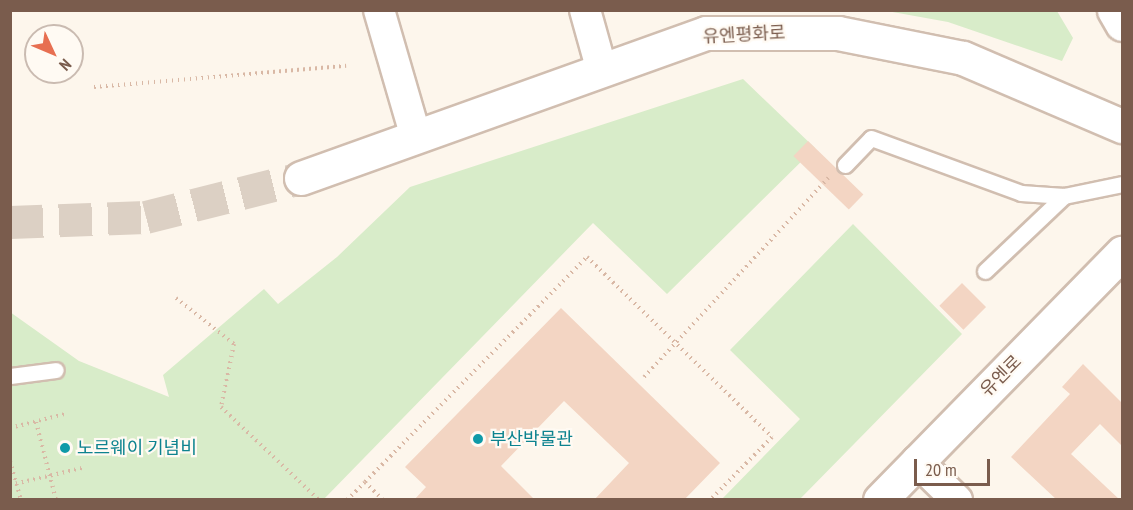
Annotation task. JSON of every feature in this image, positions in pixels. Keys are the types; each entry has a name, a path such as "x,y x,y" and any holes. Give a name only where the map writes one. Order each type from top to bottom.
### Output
{"main road":[{"path":"706,33 751,10"},
{"path":"1114,10 1122,24"},
{"name":"유엔평화로","path":"301,178 706,33 838,33 963,58 1122,126"},
{"name":"유엔로","path":"880,500 1122,252"}],"street":[{"path":"379,10 416,137"},
{"path":"585,10 602,71"},
{"path":"917,461 957,500"}],"lane":[{"path":"841,167 871,138 1021,193 1064,196 1122,184"},
{"path":"985,271 1064,196"},
{"path":"10,376 56,370"}],"path":[{"path":"94,87 346,66"},
{"path":"644,377 677,345 841,167"},
{"path":"347,500 587,257 772,437 710,500"},
{"path":"176,298 234,344 221,406 319,500"},
{"path":"10,428 64,414"},
{"path":"36,422 56,500"},
{"path":"10,461 21,500"},
{"path":"10,485 82,468"},
{"path":"365,482 383,500"}],"green space":[{"path":"887,11 1057,11 1073,38 1062,61 948,22"},
{"path":"743,79 815,148 667,294 593,223 324,499 11,499 10,312 79,361 169,397 163,375 264,289 278,304 337,257 410,187"},
{"path":"853,224 962,334 800,499 722,499 800,419 730,350"}],"building":[{"path":"808,141 863,194 849,210 793,156"},
{"path":"962,283 986,307 963,330 939,306"},
{"path":"561,308 720,463 684,500 594,500 629,463 564,401 501,466 535,500 414,500 426,487 405,467"},
{"path":"1083,364 1122,403 1122,446 1100,424 1071,454 1120,500 1057,500 1011,457 1070,394 1062,387"}],"tunnel":[{"path":"10,222 146,217 301,178"}],"place":[{"name":"부산박물관","path":"478,439"},
{"name":"노르웨이 기념비","path":"65,448"}]}
